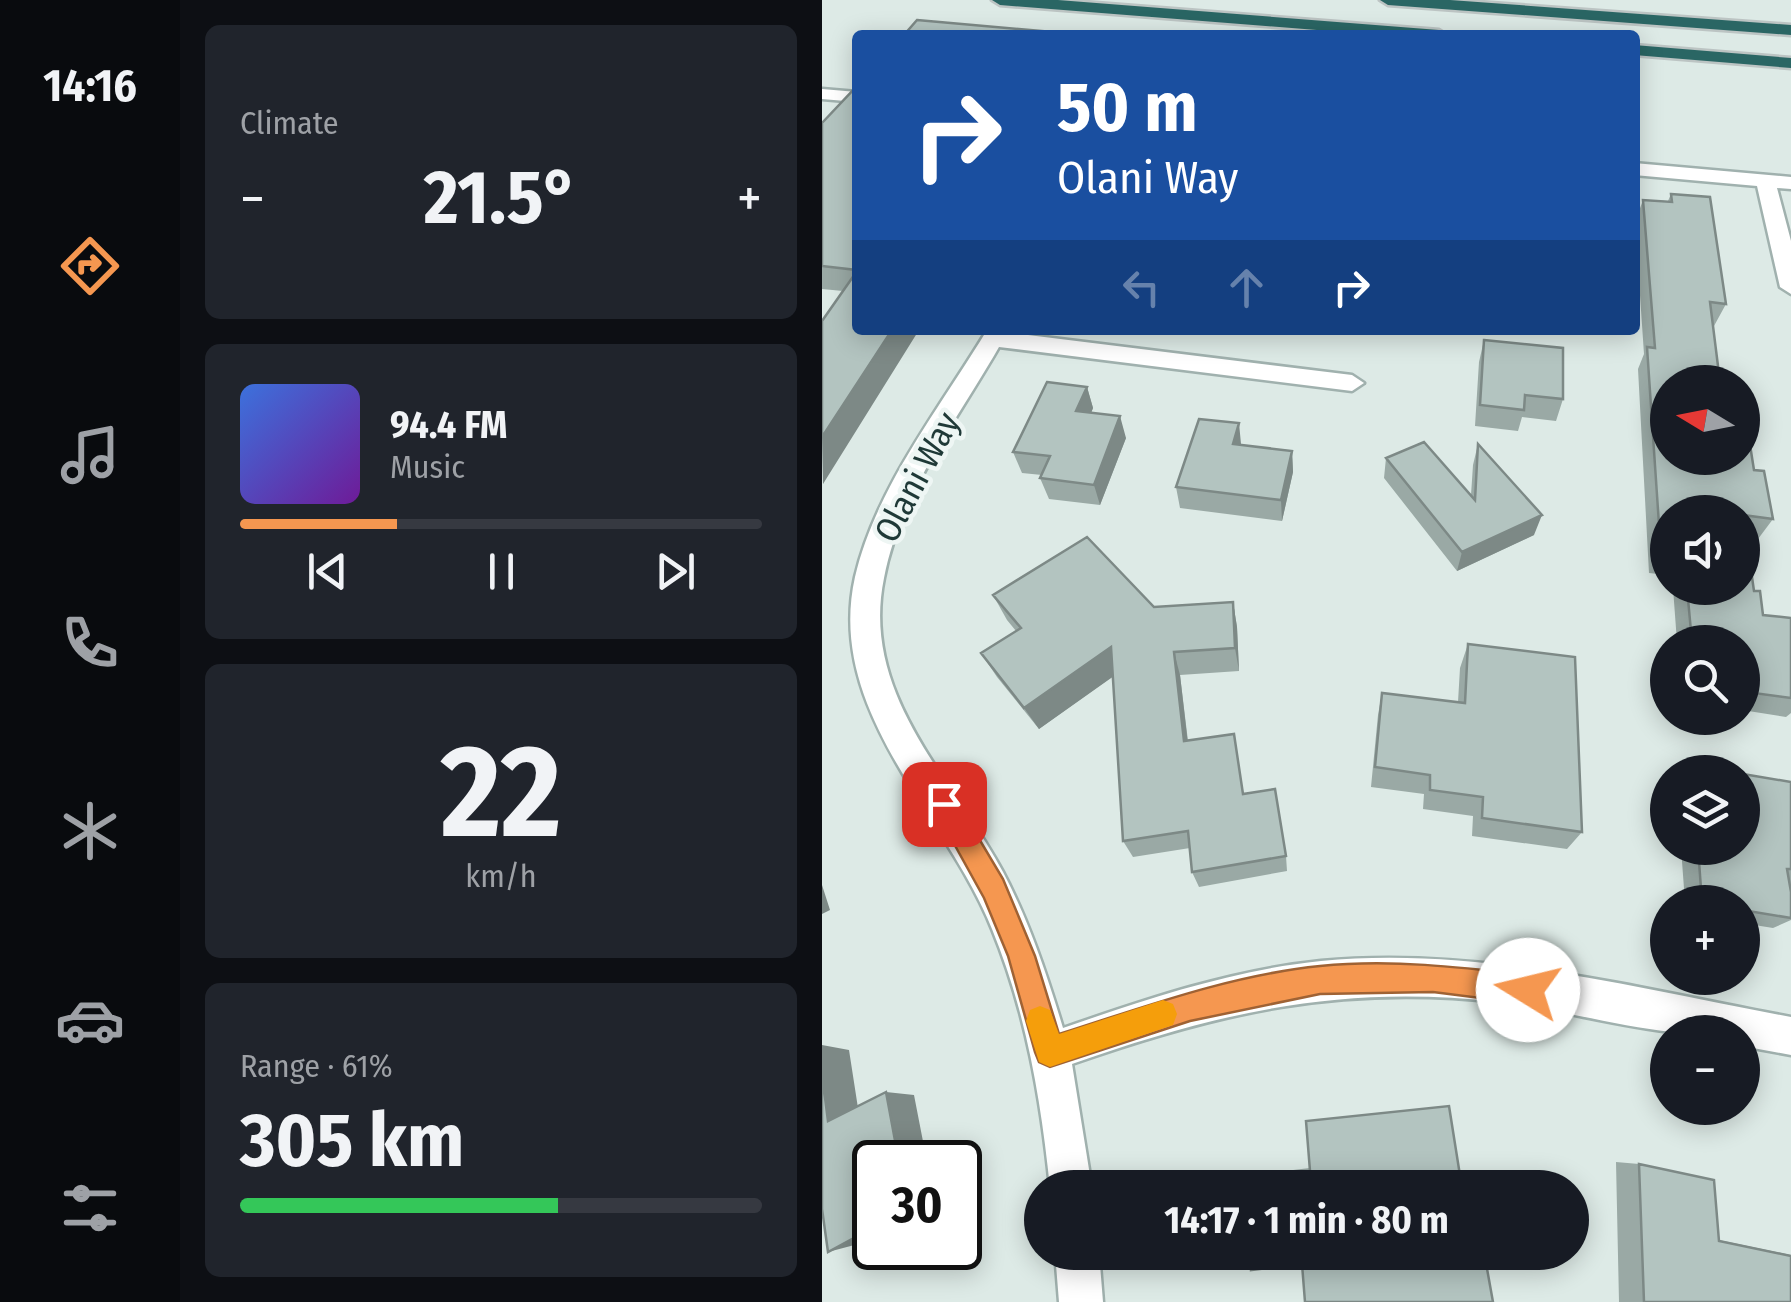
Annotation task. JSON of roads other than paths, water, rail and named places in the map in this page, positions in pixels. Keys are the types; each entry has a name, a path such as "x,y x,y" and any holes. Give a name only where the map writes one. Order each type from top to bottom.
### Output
{"highway":[{"path":"1000,0 1376,30"},
{"path":"1388,0 1790,30"},
{"path":"1640,50 1790,62"}],"street":[{"path":"822,94 852,97"},
{"path":"1640,170 1790,183"},
{"path":"1766,181 1790,287"},
{"name":"Olani Way","path":"995,335 887,526 868,582 864,649 886,716 961,828 993,888 1022,956 1050,1052 1068,1170"},
{"path":"1003,335 1352,383"},
{"path":"1050,1052 1190,1006 1320,980 1376,977 1491,983 1790,1036"},
{"path":"1078,1270 1081,1302"}]}
